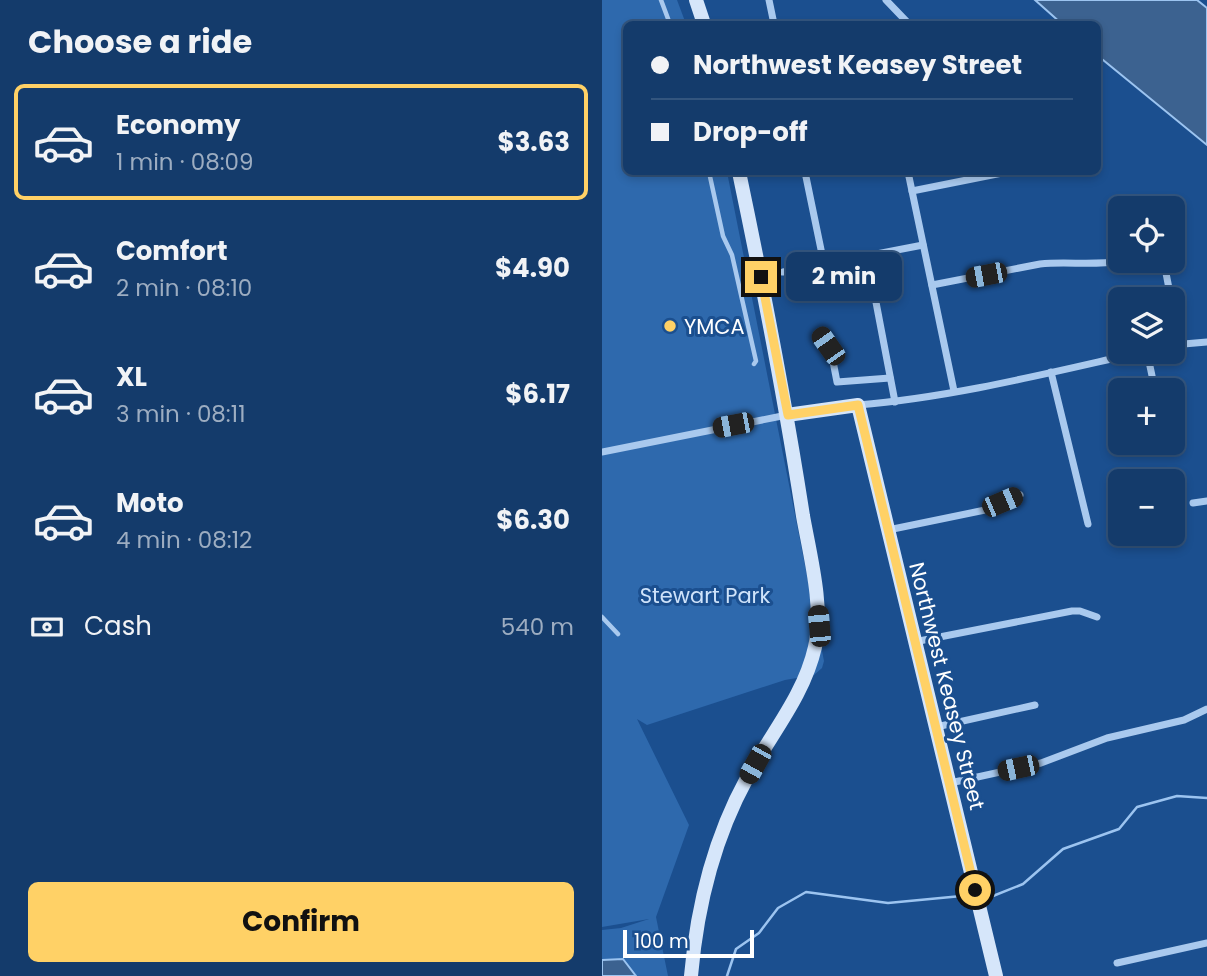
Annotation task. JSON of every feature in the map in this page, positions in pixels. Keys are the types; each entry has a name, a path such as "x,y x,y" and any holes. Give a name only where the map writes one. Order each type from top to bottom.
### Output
{"main road":[{"path":"696,0 703,21"},
{"path":"691,976 694,938 709,866 745,781 803,685 819,626 788,415 741,175"},
{"path":"788,415 858,405"},
{"name":"Northwest Keasey Street","path":"858,405 996,976"}],"street":[{"path":"769,0 773,21"},
{"path":"886,0 906,21"},
{"path":"806,175 824,264"},
{"path":"909,175 954,391"},
{"path":"912,191 992,175"},
{"path":"783,272 923,245"},
{"path":"867,255 895,402"},
{"path":"932,285 1040,264 1108,263"},
{"path":"820,334 831,351 838,392"},
{"path":"1185,343 1207,342"},
{"path":"858,405 895,402 1108,360"},
{"path":"1051,372 1088,524"},
{"path":"836,382 890,378"},
{"path":"602,452 788,415"},
{"path":"888,530 985,510 1020,495"},
{"path":"1193,503 1207,501"},
{"path":"914,642 1072,611 1097,617"},
{"path":"936,727 1035,705"},
{"path":"950,783 1041,764 1092,743 1184,720 1207,709"},
{"path":"1117,963 1207,943"}],"lane":[{"path":"661,0 669,21"},
{"path":"710,175 723,236 733,255 756,361 754,364"},
{"path":"602,617 618,634"}],"green space":[{"name":"Stewart Park","path":"602,0 677,0 685,21 623,21 623,175 728,175 824,661 822,668 814,675 785,680 647,725 637,719 689,825 656,917 668,976 602,976 602,930 621,928 649,919 602,927"}],"shaded area":[{"path":"1035,0 1197,0 1207,8 1207,145 1101,58 1101,21 1059,21"},
{"path":"623,959 636,976 602,976 602,960"}],"waterway":[{"path":"982,896 993,896 1023,884 1063,849 1119,829 1137,807 1177,796 1207,798"},
{"path":"727,976 736,949 759,933 778,908 806,892 888,903 972,895"}],"place":[{"name":"YMCA","path":"670,326"}],"route":[{"path":"761,277 788,415 858,405 975,890"}]}
